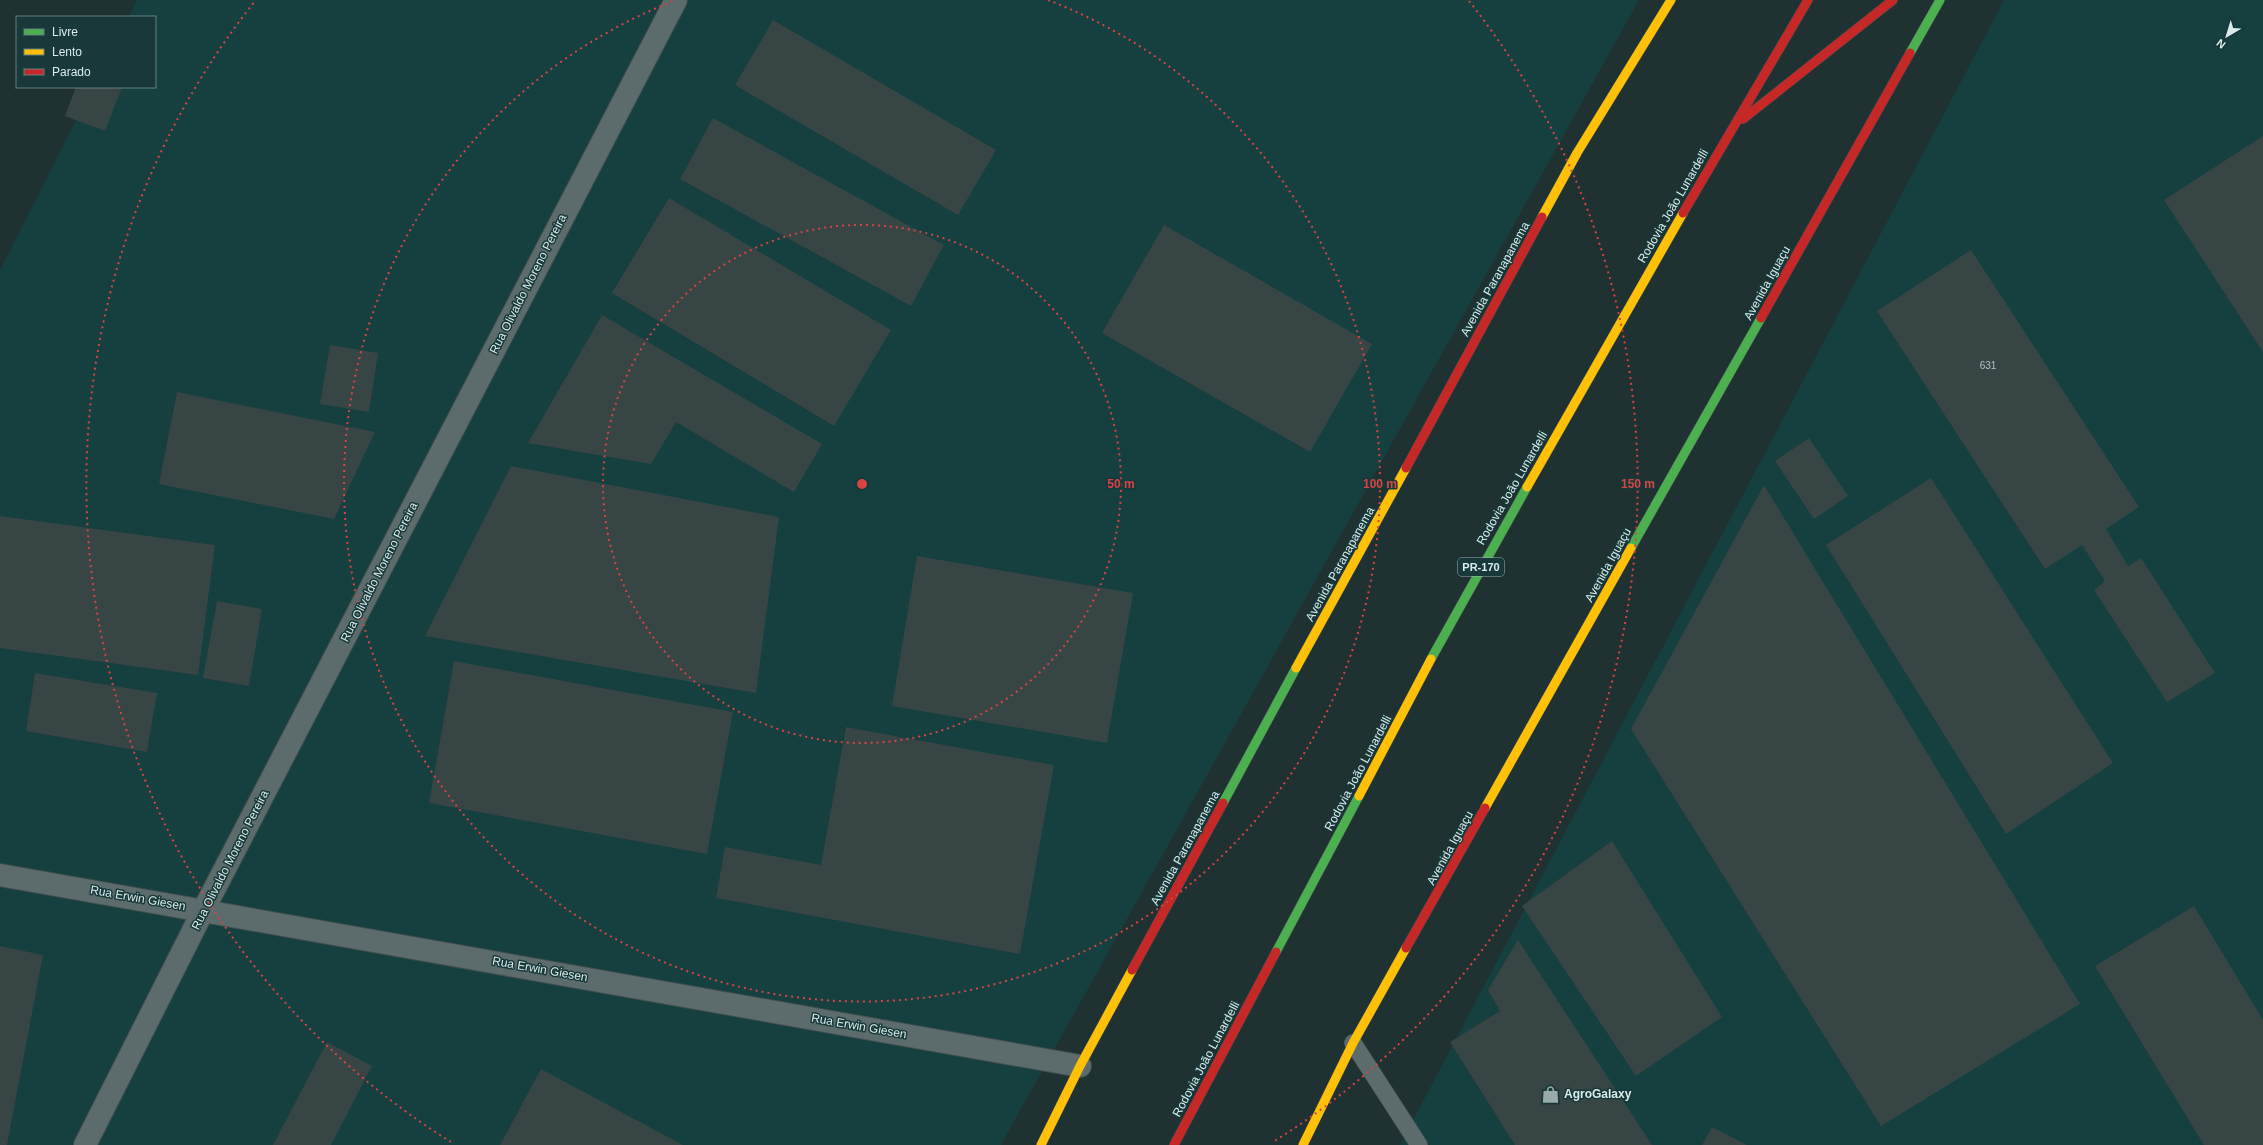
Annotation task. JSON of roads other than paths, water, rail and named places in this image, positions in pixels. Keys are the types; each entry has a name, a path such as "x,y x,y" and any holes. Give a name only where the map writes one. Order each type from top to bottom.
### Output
{"main road":[{"name":"Avenida Paranapanema","path":"1041,1145 1080,1066 1577,153 1672,0"},
{"name":"Rodovia João Lunardelli","path":"1174,1145 1464,596 1731,128 1808,0"},
{"path":"1731,128 1892,0"},
{"name":"Avenida Iguaçu","path":"1303,1145 1353,1043 1940,0"}],"street":[{"name":"Rua Olivaldo Moreno Pereira","path":"85,1145 204,909 676,0"},
{"name":"Rua Erwin Giesen","path":"0,875 204,909 1080,1066"}],"lane":[{"path":"1353,1043 1419,1145"}],"place":[{"name":"AgroGalaxy","path":"1551,1094"}]}
